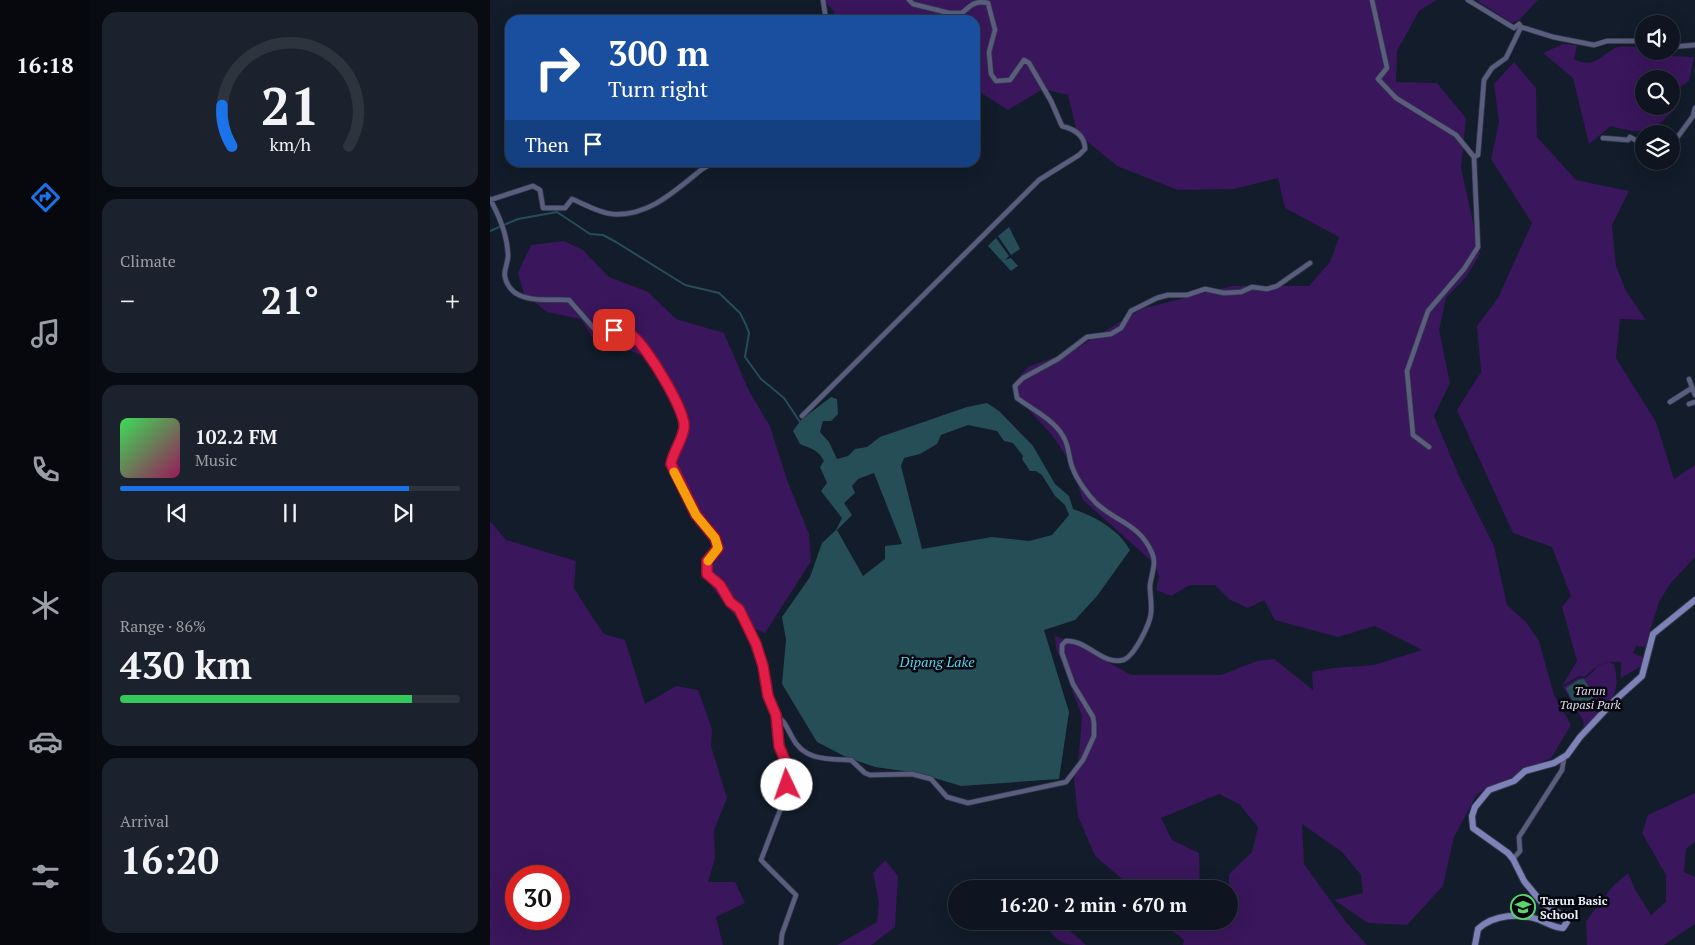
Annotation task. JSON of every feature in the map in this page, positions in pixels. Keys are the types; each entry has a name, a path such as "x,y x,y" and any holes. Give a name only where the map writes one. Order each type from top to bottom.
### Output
{"main road":[{"path":"1475,945 1478,929 1489,921 1503,916 1537,919 1558,928 1566,926 1567,922 1564,916 1548,908 1524,881 1513,859 1473,828 1472,816 1475,807 1489,790 1514,781 1525,771 1564,758 1580,736 1614,701 1642,676 1653,634 1695,600"}],"street":[{"path":"823,0 825,15"},
{"path":"802,416 1040,180 1079,155 1085,149 1085,142 1079,133 1072,128 1062,126 1058,120 1051,101 1028,63 1024,60 1020,63 1010,80 996,82 991,74 989,52 995,30 988,3 979,1 972,4 962,13 949,13 913,4 909,0"},
{"path":"1372,0 1387,68 1378,79 1396,98 1456,135 1474,157 1478,247 1464,269 1428,311 1407,370 1413,435 1429,447"},
{"path":"1468,0 1514,28 1519,24 1553,37 1594,45 1607,41 1635,41"},
{"path":"1474,157 1478,155 1481,143 1484,80 1492,68 1506,58 1521,26"},
{"path":"1680,46 1695,45"},
{"path":"1680,134 1693,116 1695,108"},
{"path":"1603,138 1628,140 1630,137 1635,140"},
{"path":"704,167 688,182 660,201 636,213 611,214 572,199 565,208 543,208 540,190 533,186 490,200 500,217 505,231 508,256 504,276 508,286 518,295 530,298 569,300 598,333 614,330 631,335 640,344 672,391 679,406 684,428 671,464 696,515 715,538 718,548 707,561 707,574 720,585 724,595 739,609 744,618 761,659 768,696 776,715 779,746 789,770 784,800 761,860 796,895 782,934 781,945"},
{"path":"776,715 785,722 800,749 814,757 831,760 851,760 865,773 870,774 912,774 931,779 947,797 958,802 976,802 998,795 1066,782 1083,760 1094,736 1094,724 1093,717 1073,684 1063,658 1062,645 1066,641 1075,642 1112,660 1123,660 1129,656 1140,642 1151,613 1150,587 1154,563 1153,554 1135,528 1106,511 1092,499 1072,469 1069,446 1062,435 1034,408 1017,398 1015,386 1023,378 1058,359 1087,337 1112,334 1120,328 1131,311 1137,307 1162,297 1186,295 1205,289 1234,293 1252,288 1271,288 1300,272 1310,264"},
{"path":"1689,379 1695,395"},
{"path":"1670,402 1692,388"},
{"path":"1689,404 1695,402"},
{"path":"1513,859 1520,851 1519,837 1562,770 1564,758"}],"shaded area":[{"name":"Tarun Basic School","path":"1512,897 1538,903 1536,915 1508,910"}],"green space":[{"path":"823,0 1437,0 1419,11 1397,51 1396,82 1437,83 1466,118 1461,168 1480,254 1466,277 1446,298 1439,330 1450,383 1434,416 1459,476 1494,546 1507,605 1526,622 1539,641 1554,695 1571,725 1551,758 1477,794 1454,837 1443,886 1407,925 1368,923 1334,900 1363,893 1361,875 1342,852 1302,824 1304,864 1346,922 1367,945 1183,945 1184,940 1172,930 1238,930 1238,880 1229,880 1229,874 1252,852 1258,827 1239,804 1219,794 1161,818 1172,840 1199,853 1200,880 1123,880 1095,856 1078,816 1074,780 1079,755 1082,716 1056,648 1055,636 1076,644 1131,675 1221,675 1257,661 1274,659 1313,690 1312,672 1333,668 1374,665 1422,650 1375,626 1338,637 1275,620 1264,600 1248,608 1230,600 1215,585 1190,585 1171,596 1156,590 1159,577 1155,564 1083,500 1070,462 1052,435 1025,406 1012,385 1028,367 1076,349 1141,309 1232,286 1309,286 1330,262 1339,237 1285,208 1278,178 1234,189 1178,190 1117,166 1077,133 1068,95 1043,89 1008,110 980,92 980,15 834,15 834,11"},
{"path":"1476,0 1538,0 1519,20 1512,23"},
{"path":"1563,44 1577,45 1574,59 1588,63 1623,46 1635,47 1635,60 1680,60 1680,56 1694,57 1689,81 1680,87 1680,70 1635,70 1635,115 1668,115 1659,123 1656,125 1635,125 1635,131 1611,126 1589,144 1573,78 1543,53"},
{"path":"1514,62 1536,88 1537,137 1576,180 1629,191 1612,225 1616,266 1626,291 1646,320 1620,319 1616,358 1656,422 1674,479 1695,465 1695,557 1670,584 1659,602 1645,647 1636,646 1633,653 1645,658 1643,665 1621,678 1621,662 1605,663 1593,669 1585,677 1579,676 1562,686 1577,661 1562,607 1571,596 1552,547 1513,533 1457,410 1481,372 1477,326 1498,298 1532,223 1491,159 1499,122 1494,84"},
{"path":"564,241 583,250 609,277 648,292 676,319 724,333 749,391 770,426 787,480 809,534 811,561 765,633 741,623 708,582 715,549 687,510 674,468 687,429 656,362 625,348 592,337 581,319 547,312 524,294 518,273 531,245"},
{"path":"490,521 506,540 576,561 574,588 604,634 625,640 645,704 676,686 698,690 712,729 711,746 727,798 714,830 715,858 708,882 735,882 745,903 716,917 723,945 490,945"},
{"name":"Tarun Tapasi Park","path":"1607,662 1614,664 1616,685 1614,694 1606,708 1584,730 1583,720 1563,687 1579,678 1586,678 1599,665"},
{"path":"1695,793 1695,842 1686,849 1684,872 1695,877 1695,924 1664,945 1587,945 1586,921 1613,886 1628,873 1636,891 1651,915 1666,902 1666,875 1642,833 1648,815"},
{"path":"885,860 898,876 895,927 871,945 837,945 877,922 879,902 873,873"},
{"path":"1049,930 1069,930 1086,945 1064,943"}],"water":[{"path":"1009,227 1020,249 1011,255 998,236"},
{"path":"996,238 1009,256 1005,260 1011,258 1018,266 1011,271 988,246"},
{"name":"Dipang Lake","path":"831,397 837,399 838,414 831,421 823,421 820,432 829,442 837,459 848,456 855,449 867,447 880,437 967,407 987,403 999,411 1033,446 1055,484 1069,496 1073,509 1106,525 1125,543 1130,550 1097,596 1075,620 1044,630 1069,712 1059,779 961,786 918,773 875,767 846,757 817,742 782,684 786,640 782,617 810,577 822,543 836,530 842,518 821,491 827,483 820,467 824,461 822,457 811,448 800,444 793,431 801,420","holes":["968,425 997,431 1004,441 1013,443 1023,456 1022,459 1030,471 1036,471 1042,475 1055,496 1065,505 1069,515 1052,535 1029,541 992,537 922,549 901,466 904,458 920,454 937,444 941,435","874,473 902,544 885,546 885,559 863,576 837,530 852,515 844,503 855,493 852,486 858,479"]},
{"path":"1584,679 1593,693 1593,700 1579,708 1575,707 1566,688 1578,680"}],"waterway":[{"path":"490,231 518,219 557,212 590,234 603,235 616,242 685,285 719,293 740,313 746,325 749,333 745,357 761,379 784,398 800,422"}],"slow traffic":[{"path":"674,472 696,515 715,538 718,548 708,561"}],"place":[{"name":"Tarun Basic School","path":"1523,907"}],"route":[{"path":"614,330 631,335 640,344 672,391 679,406 684,428 671,464 676,478 687,495 696,515 715,538 718,548 707,561 707,574 720,585 724,595 739,609 756,644 763,666 768,696 776,715 779,746 789,770 787,785"}]}
